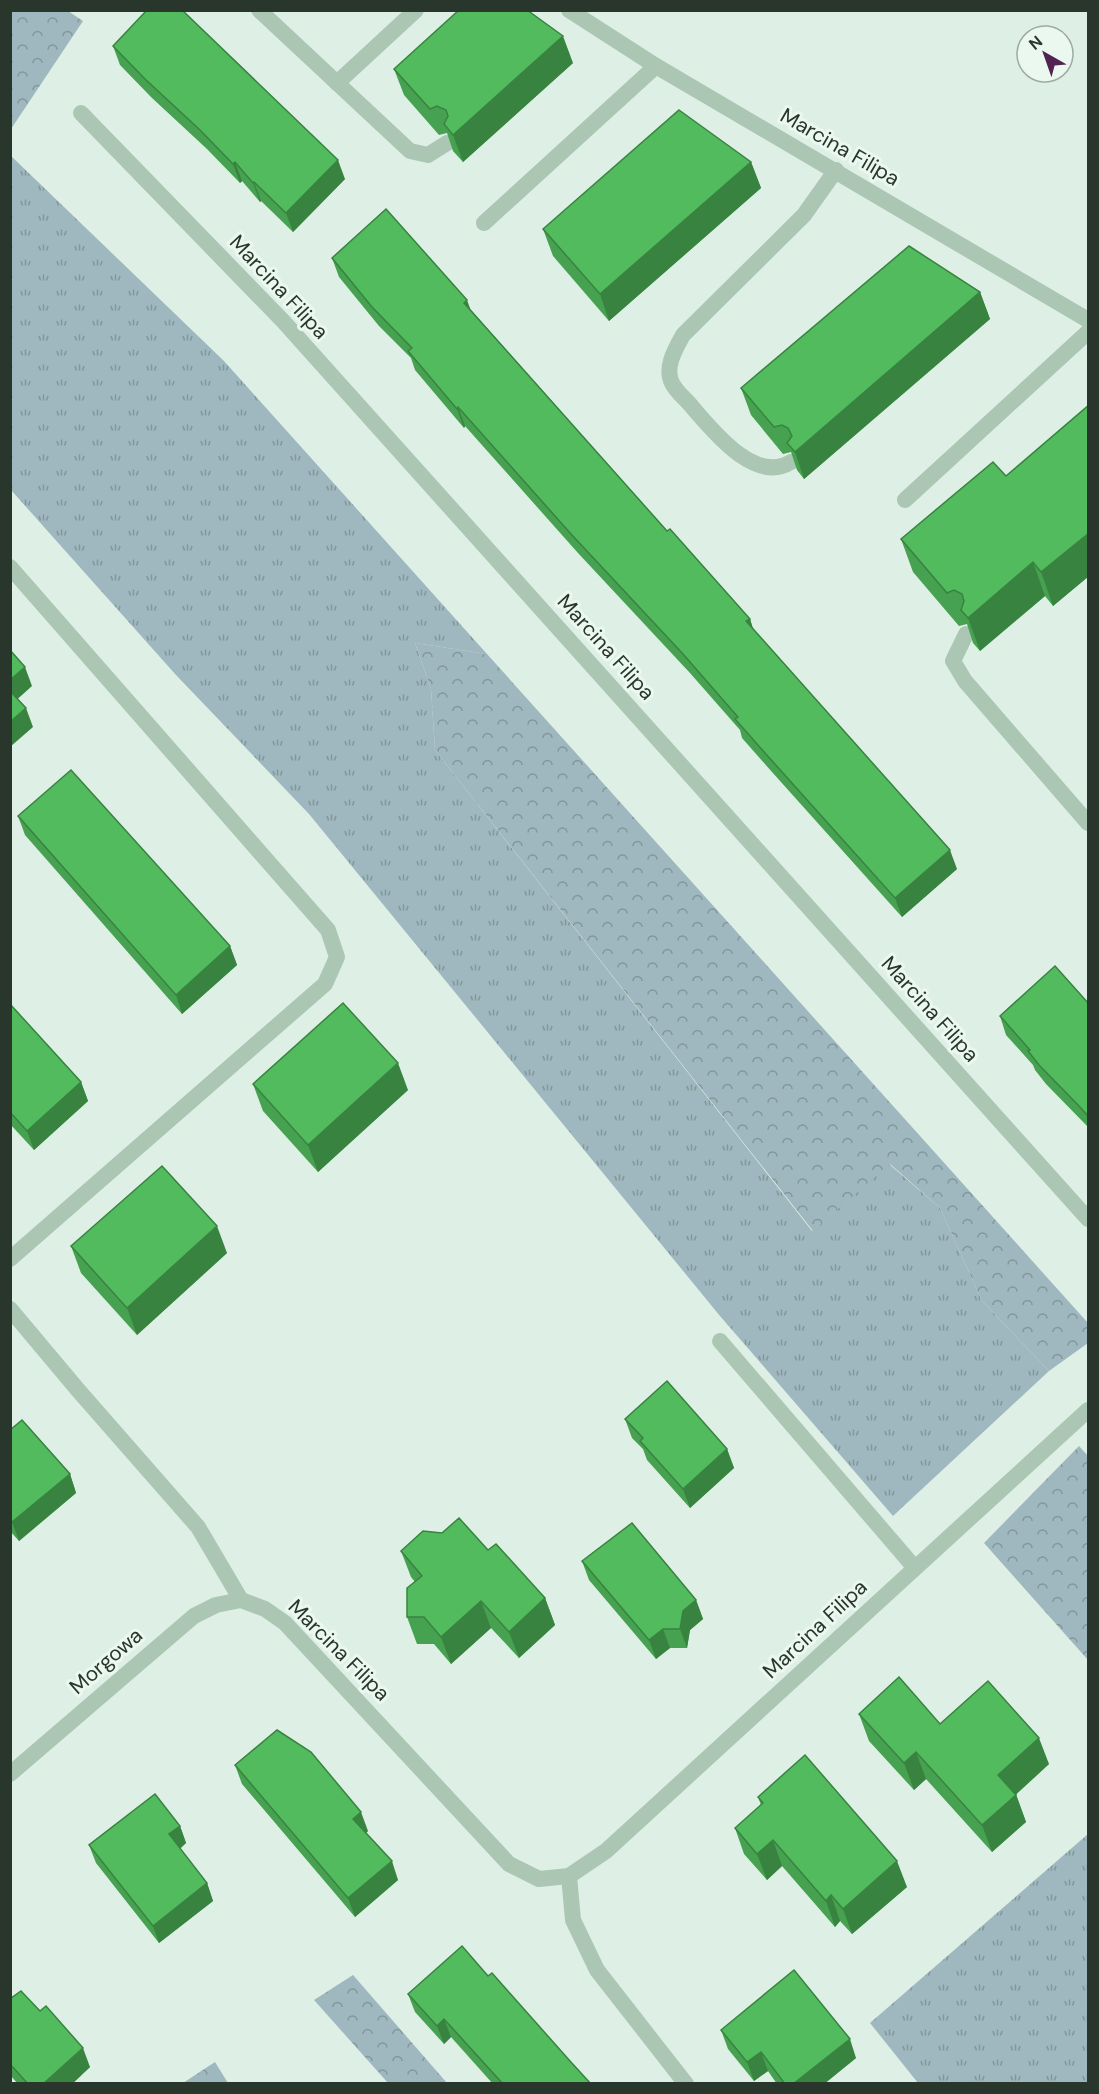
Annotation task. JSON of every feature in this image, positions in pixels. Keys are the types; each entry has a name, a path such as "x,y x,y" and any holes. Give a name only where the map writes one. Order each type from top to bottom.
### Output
{"street":[{"path":"259,10 410,151 428,155 447,143"},
{"path":"337,82 416,10"},
{"name":"Marcina Filipa","path":"569,10 656,66 1089,320"},
{"path":"484,223 656,66"},
{"name":"Marcina Filipa","path":"81,113 283,321 1089,1219"},
{"path":"791,462 782,468 756,465 723,442 671,382 670,357 683,335 804,215 836,170"},
{"path":"905,500 1089,332"},
{"path":"10,567 328,930 337,957 324,984 10,1259"},
{"path":"966,634 953,662 964,681 1089,823"},
{"path":"10,1309 198,1527 241,1600"},
{"path":"720,1341 915,1568"},
{"name":"Marcina Filipa","path":"241,1600 265,1609 285,1623 509,1864 539,1878 569,1876 606,1851 1089,1410"},
{"name":"Morgowa","path":"10,1774 194,1616 216,1605 241,1600"},
{"path":"569,1876 573,1920 597,1970 686,2084"}],"green space":[{"path":"11,10 68,11 83,21 11,129"},
{"path":"10,155 224,361 487,654 415,643 431,689 435,750 812,1231 889,1164 940,1208 982,1301 1049,1371 893,1516 720,1316 309,814 176,675 11,490"},
{"path":"415,643 487,654 1088,1323 1088,1343 1049,1371 982,1301 940,1208 890,1164 813,1231 435,750 431,689"},
{"path":"1079,1446 1088,1456 1088,1660 984,1543"},
{"path":"1088,1834 1088,2083 918,2083 870,2023"},
{"path":"353,1975 447,2083 388,2083 314,2000"},
{"path":"215,2062 228,2083 183,2083"}],"building":[{"path":"147,10 182,10 338,160 286,213 113,46"},
{"path":"459,10 527,10 563,36 453,135 444,124 448,116 446,110 437,106 430,109 394,69"},
{"path":"679,110 751,162 600,294 543,229"},
{"path":"386,209 467,300 464,303 667,531 670,529 750,619 746,621 950,850 895,898 735,719 738,717 683,654 571,534 458,407 457,409 408,351 412,348 372,307 332,258"},
{"path":"909,246 980,292 795,452 787,443 792,436 788,428 782,425 774,427 741,388"},
{"path":"1089,405 1089,533 1041,572 1033,562 968,618 961,610 964,601 962,594 954,590 947,593 901,539 993,462 1006,476"},
{"path":"10,650 25,667 10,680"},
{"path":"10,691 26,708 10,722"},
{"path":"71,770 230,946 176,995 18,816"},
{"path":"1055,966 1089,1004 1089,1117 1039,1065 1028,1051 1030,1050 1000,1016"},
{"path":"343,1003 398,1063 308,1145 253,1084"},
{"path":"10,1004 81,1082 27,1131 10,1112"},
{"path":"162,1166 217,1226 127,1308 71,1246"},
{"path":"667,1381 727,1449 683,1489 640,1441 643,1438 625,1419"},
{"path":"22,1420 70,1474 12,1522 10,1520 10,1430"},
{"path":"459,1518 488,1550 496,1544 545,1598 509,1632 481,1601 441,1637 424,1617 407,1617 407,1588 422,1576 401,1551 423,1531 442,1533"},
{"path":"632,1523 696,1600 683,1611 680,1629 663,1629 649,1640 582,1561"},
{"path":"899,1677 940,1724 988,1681 1039,1738 998,1775 1016,1795 982,1825 916,1752 904,1763 859,1714"},
{"path":"277,1730 311,1752 361,1812 353,1819 392,1861 348,1898 235,1765"},
{"path":"805,1755 897,1861 843,1909 831,1895 826,1901 773,1840 757,1854 735,1828 763,1803 758,1797"},
{"path":"155,1794 180,1826 169,1834 207,1883 153,1926 89,1845"},
{"path":"462,1946 488,1976 492,1973 591,2084 503,2084 444,2019 437,2026 408,1994"},
{"path":"794,1970 850,2039 793,2084 785,2084 761,2052 747,2062 721,2030"},
{"path":"21,1991 40,2011 46,2006 83,2048 43,2084 28,2084 10,2064 10,1999"}]}
